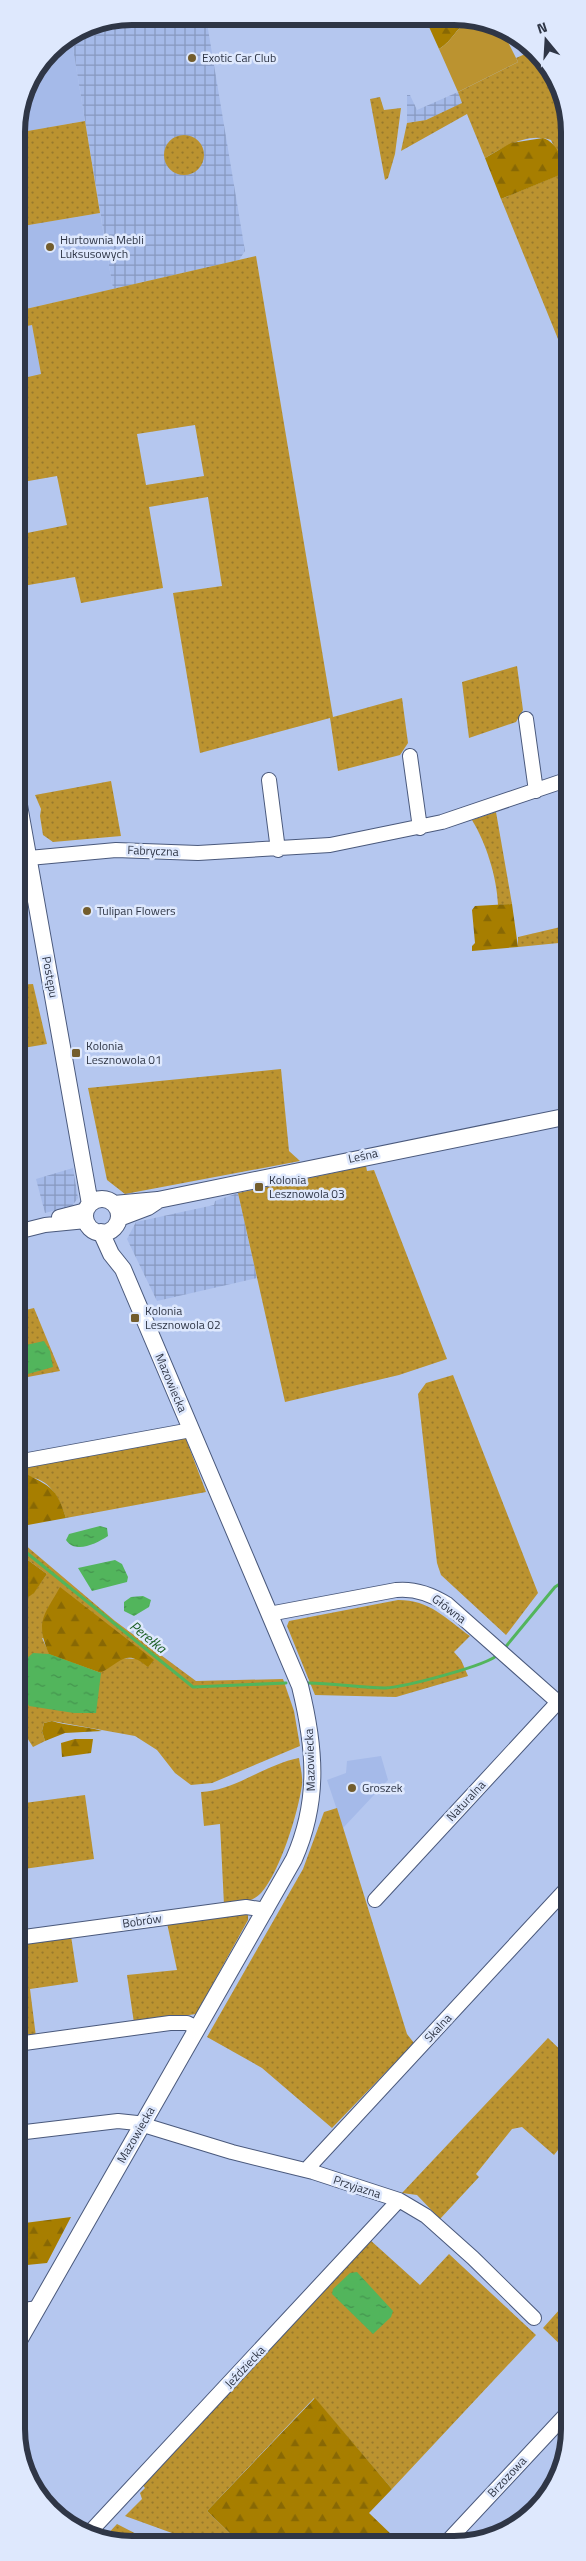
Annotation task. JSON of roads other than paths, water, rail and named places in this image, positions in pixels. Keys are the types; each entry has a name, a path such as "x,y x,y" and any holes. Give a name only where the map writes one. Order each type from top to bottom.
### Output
{"street":[{"path":"526,719 536,791"},
{"path":"410,756 420,828"},
{"path":"269,780 278,850"},
{"name":"Fabryczna","path":"29,858 116,850 198,853 278,850 330,845 420,828 475,812 561,782"},
{"name":"Postępu","path":"25,837 83,1160 102,1214"},
{"path":"25,896 35,894"},
{"name":"Leśna","path":"102,1214 148,1207 158,1200 561,1118"},
{"path":"25,1230 45,1225 59,1217 102,1214"},
{"name":"Mazowiecka","path":"25,2330 196,2028 294,1860 306,1828 313,1790 309,1726 300,1686 123,1269 102,1214"},
{"path":"25,1461 191,1430"},
{"name":"Główna","path":"269,1614 396,1590 412,1590 440,1600 507,1656 561,1705"},
{"name":"Naturalna","path":"375,1900 558,1702"},
{"name":"Skalna","path":"306,2170 561,1895"},
{"name":"Bobrów","path":"25,1937 246,1907 266,1910"},
{"path":"25,2043 170,2023 187,2023 196,2028"},
{"name":"Przyjazna","path":"25,2132 118,2121 143,2124 232,2152 306,2170 399,2200 426,2216 473,2258 534,2318"},
{"name":"Jeździecka","path":"93,2528 399,2200"},
{"path":"25,2310 38,2308"},
{"name":"Brzozowa","path":"452,2536 561,2420"}],"water":[{"path":"44,1341 50,1351 53,1367 25,1375 25,1345"},
{"path":"100,1526 107,1528 108,1536 98,1542 80,1547 70,1544 66,1540 69,1534"},
{"path":"115,1560 122,1564 128,1577 127,1582 92,1591 78,1568"},
{"path":"143,1596 151,1600 149,1607 134,1616 124,1611 124,1602 131,1597"},
{"path":"33,1653 49,1654 101,1673 96,1713 74,1713 29,1706 25,1695 26,1659"},
{"path":"357,2272 393,2311 391,2317 373,2334 332,2294 333,2289 350,2273"}],"waterway":[{"name":"Perełka","path":"25,1551 193,1687 286,1683"},
{"name":"Perełka","path":"503,1650 555,1587 561,1583"},
{"name":"Perełka","path":"308,1683 376,1688 395,1687 463,1670 499,1654"}],"place":[{"name":"Exotic Car Club","path":"192,58"},
{"name":"Hurtownia Mebli Luksusowych","path":"50,247"},
{"name":"Tulipan Flowers","path":"87,911"},
{"name":"Kolonia Lesznowola 01","path":"76,1053"},
{"name":"Kolonia Lesznowola 03","path":"259,1187"},
{"name":"Kolonia Lesznowola 02","path":"135,1318"},
{"name":"Groszek","path":"352,1788"}]}
